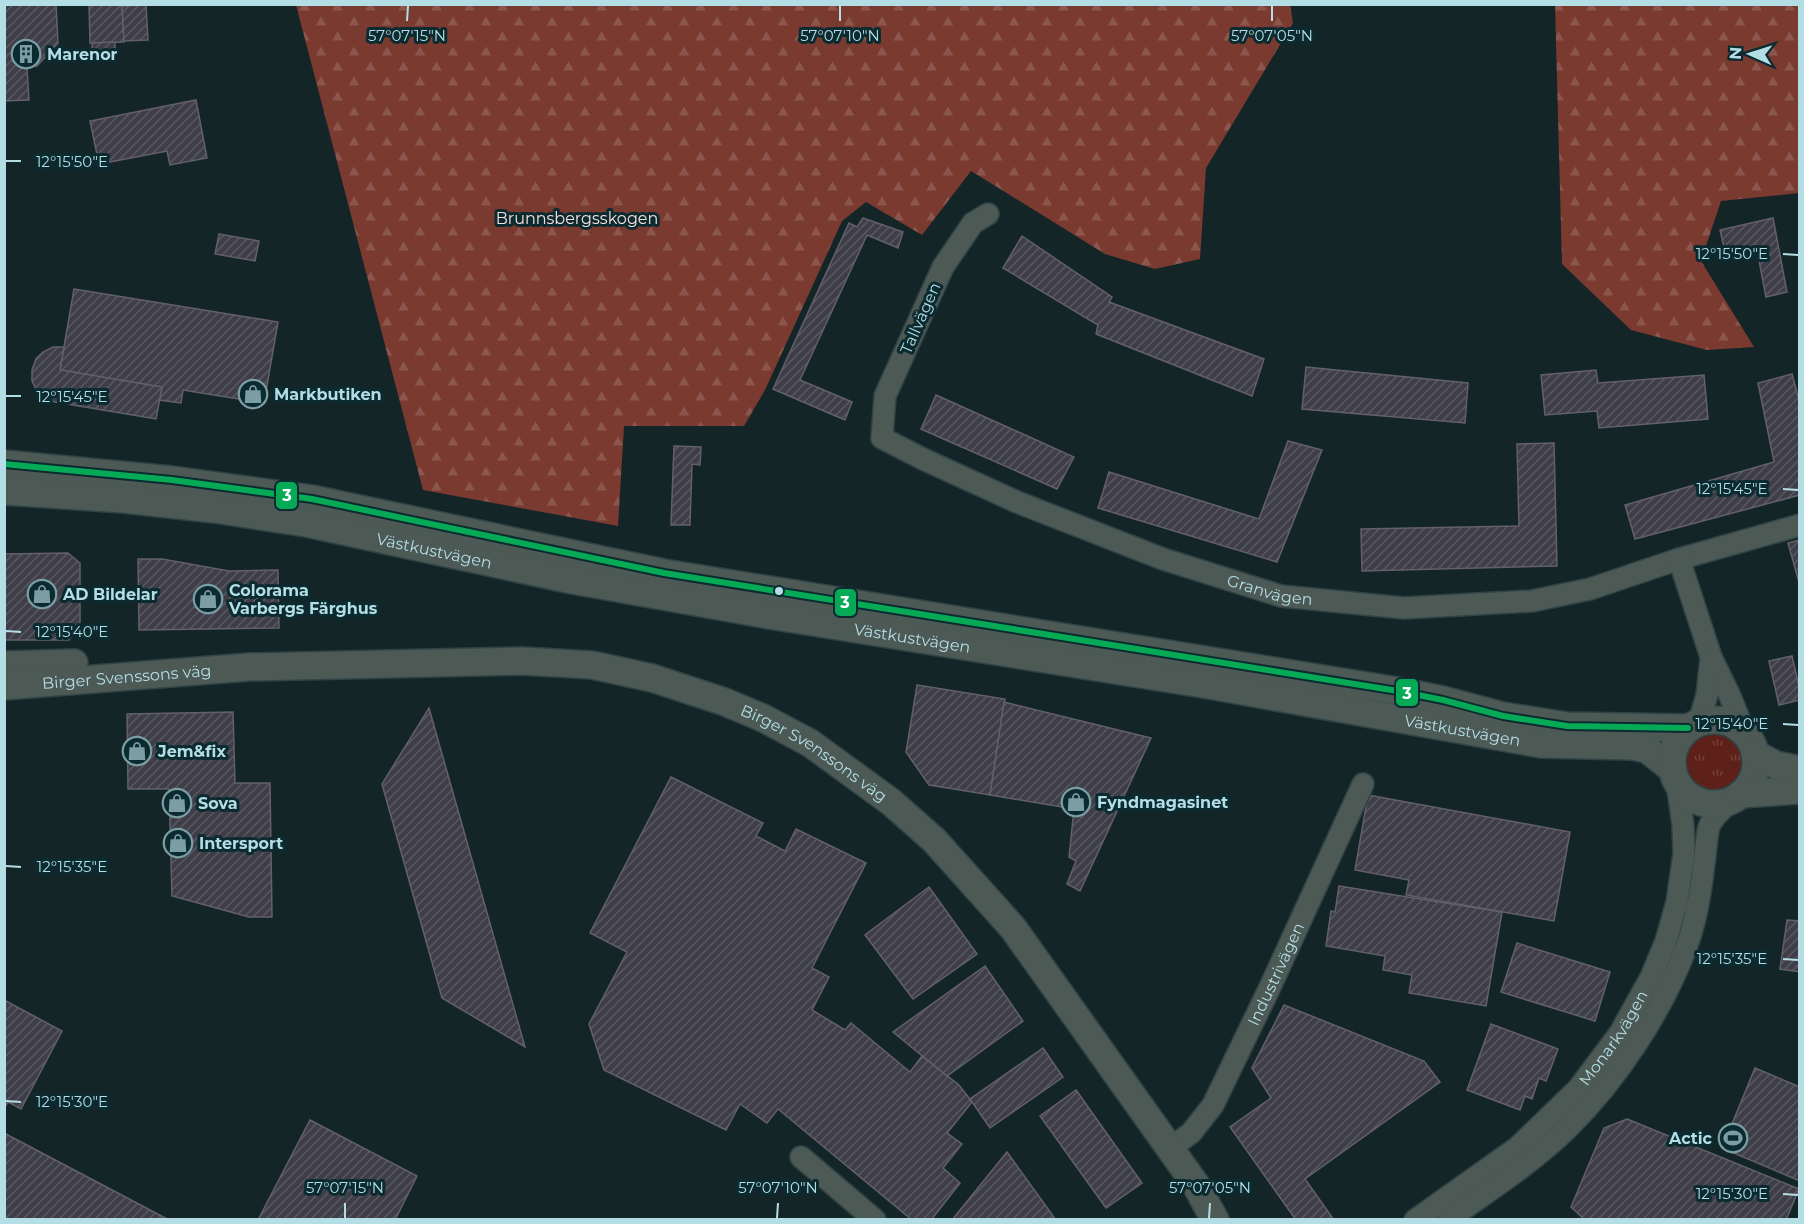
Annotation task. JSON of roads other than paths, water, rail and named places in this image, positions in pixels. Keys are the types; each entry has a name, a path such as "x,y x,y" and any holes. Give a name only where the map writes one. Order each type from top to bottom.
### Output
{"street":[{"name":"Tallvägen","path":"882,438 885,396 942,267 973,224 988,214"},
{"name":"Granvägen","path":"882,438 1027,506 1163,559 1281,596 1404,608 1532,601 1590,589 1679,559 1800,525"},
{"name":"Västkustvägen","path":"4,464 172,480 312,499 664,573 1398,692 1443,700 1503,716 1557,725 1694,725"},
{"name":"Västkustvägen","path":"4,491 180,505 306,523 583,582 753,613 1214,686 1541,744 1631,746 1647,749 1674,776"},
{"path":"1679,559 1711,657 1750,744 1753,776 1737,797"},
{"path":"1711,657 1707,695 1694,725 1674,746 1674,776 1692,798 1705,803 1719,804 1737,797 1800,790"},
{"name":"Birger Svenssons väg","path":"4,665 112,663 249,667 522,661 592,665 652,678 725,702 763,718 810,743 857,776 891,802 956,863 1013,928 1196,1185 1215,1220"},
{"name":"Birger Svenssons väg","path":"4,686 249,667"},
{"path":"1694,725 1720,720 1734,724 1750,744 1776,765 1800,770"},
{"name":"Monarkvägen","path":"1415,1220 1518,1147 1578,1089 1620,1033 1651,977 1666,941 1677,902 1684,853 1683,825 1674,776"},
{"name":"Industrivägen","path":"1169,1149 1191,1132 1213,1106 1363,784"},
{"name":"Monarkvägen","path":"1448,1220 1522,1167 1566,1130 1593,1103 1635,1047 1686,949 1699,900 1710,826 1721,810 1737,797"},
{"path":"801,1157 875,1220"},
{"path":"1196,1185 1198,1220"},
{"name":"Birger Svenssons väg","path":"1196,1185 1232,1220"}],"place":[{"name":"Marenor","path":"26,54"},
{"name":"Markbutiken","path":"253,394"},
{"name":"AD Bildelar","path":"42,594"},
{"name":"Colorama Varbergs Färghus","path":"208,599"},
{"name":"Jem&fix","path":"137,751"},
{"name":"Fyndmagasinet","path":"1076,802"},
{"name":"Sova","path":"177,803"},
{"name":"Intersport","path":"178,843"},
{"name":"Actic","path":"1733,1138"}],"park label":[{"name":"Brunnsbergsskogen","path":"577,218"}]}
